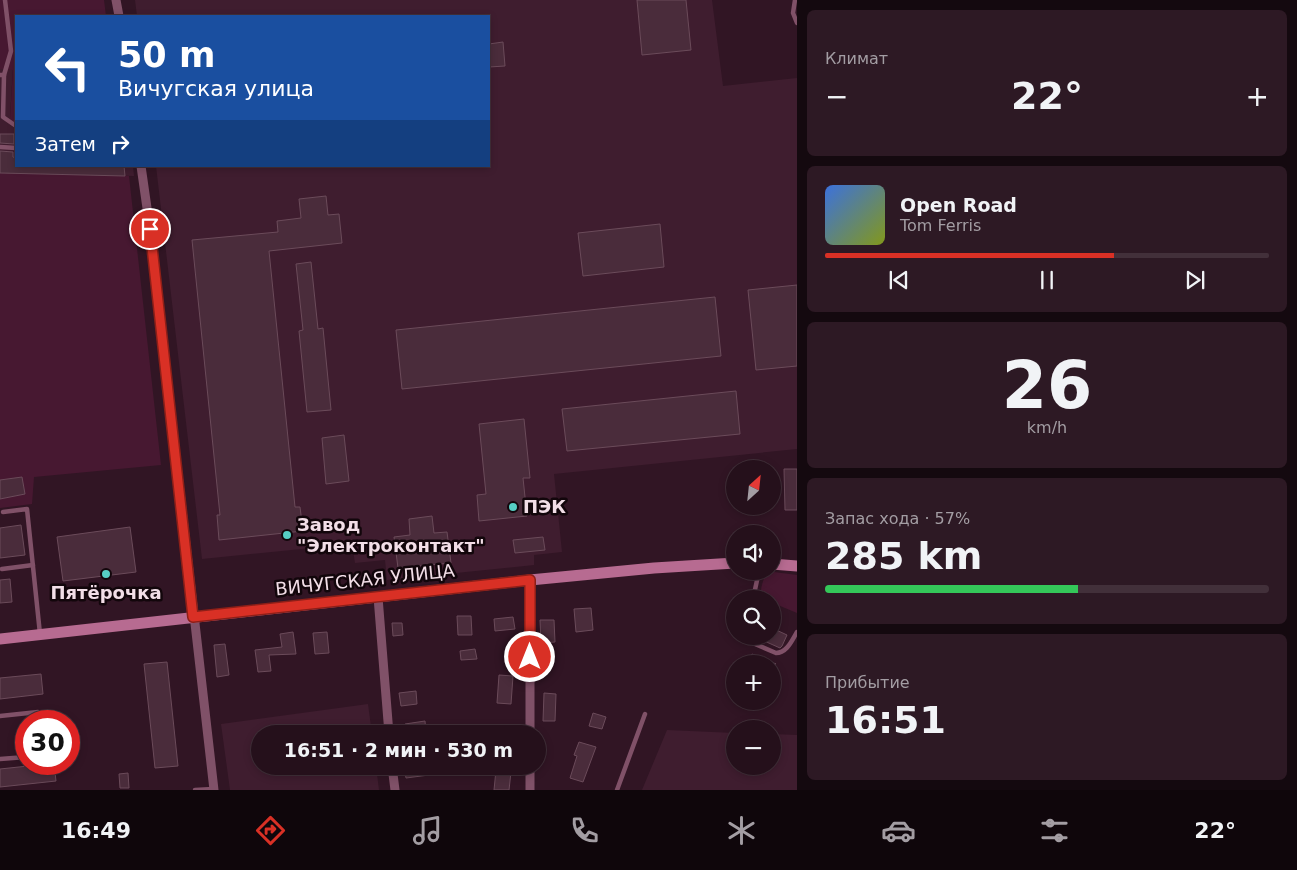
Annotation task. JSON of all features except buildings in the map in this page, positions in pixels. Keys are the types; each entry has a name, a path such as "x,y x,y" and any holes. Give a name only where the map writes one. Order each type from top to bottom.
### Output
{"main road":[{"name":"ВИЧУГСКАЯ УЛИЦА","path":"0,638 530,580 654,568 726,564"},
{"path":"781,565 797,566"}],"street":[{"path":"116,0 119,15"},
{"path":"141,167 214,789"},
{"path":"530,580 530,725"},
{"path":"378,597 388,725"},
{"path":"393,775 394,790"},
{"path":"530,775 530,790"}],"lane":[{"path":"5,0 11,50 2,75 2,108 3,117 15,125"},
{"path":"795,0 793,13 797,23"},
{"path":"0,148 15,148"},
{"path":"3,512 27,510 40,634"},
{"path":"2,570 33,565"},
{"path":"757,645 780,654 784,652 797,632"},
{"path":"0,716 15,714"},
{"path":"617,790 645,714"},
{"path":"0,760 15,758"},
{"path":"195,790 214,789"}],"shaded area":[{"path":"0,0 104,0 106,15 15,15 15,124 11,122 10,118 13,70 0,69"},
{"name":"Завод \"Электроконтакт\"","path":"135,0 712,0 723,86 797,78 797,449 554,474 562,552 534,555 534,565 387,580 385,560 355,563 352,544 202,559 156,167 490,167 490,15 137,15"},
{"path":"0,69 13,69 10,118 15,124 15,167 133,167 134,176 0,173"},
{"path":"0,173 129,176 161,465 34,477 32,504 0,508"},
{"path":"781,573 797,575 797,613 781,606 781,590 761,590 764,580 781,580"},
{"path":"368,704 371,725 251,725 251,775 377,775 379,790 230,790 221,724"},
{"path":"667,730 726,733 726,775 781,775 781,734 797,735 797,790 642,790"}],"place":[{"name":"ПЭК","path":"513,507"},
{"name":"Завод \"Электроконтакт\"","path":"287,535"},
{"name":"Пятёрочка","path":"106,574"}],"route":[{"path":"150,229 193,617 530,580 530,657"}]}
